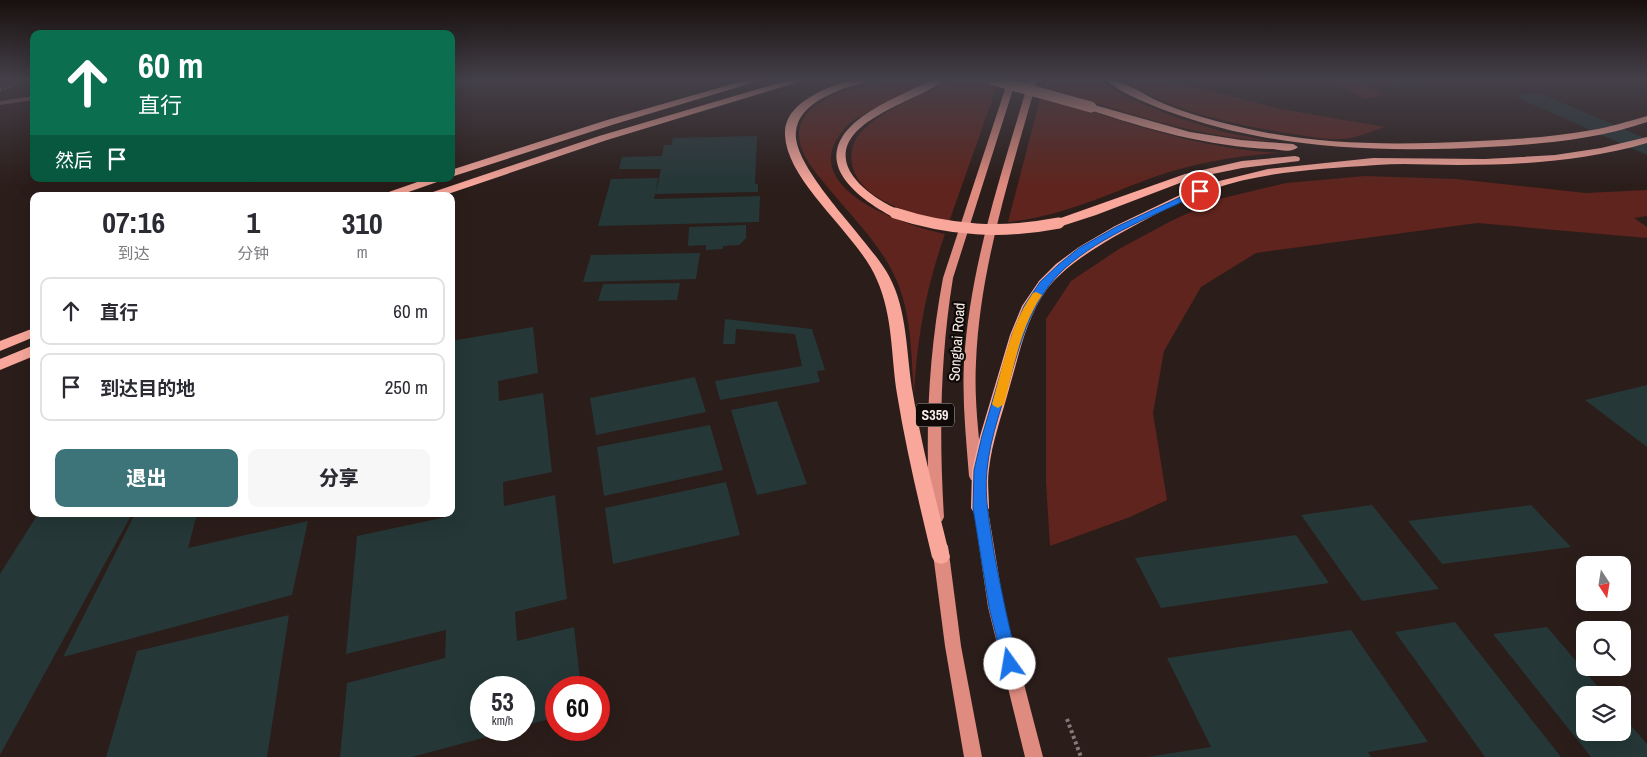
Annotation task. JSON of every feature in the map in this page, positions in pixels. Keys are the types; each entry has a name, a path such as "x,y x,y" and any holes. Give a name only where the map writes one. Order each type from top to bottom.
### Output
{"highway":[{"path":"455,173 634,115"},
{"path":"443,192 612,136 681,115"},
{"path":"797,115 790,131 790,144 802,170 865,248 888,288 897,329 899,360 905,398 941,557"},
{"path":"874,115 851,132 844,142 840,155 843,168 851,183 865,196 895,213 934,226 976,231 1017,231 1059,223 1100,210 1164,184 1216,169 1272,160 1485,162 1545,159 1605,151 1647,140"},
{"path":"1119,115 1183,134 1235,143 1280,147 1481,145 1545,140 1608,130 1647,119"},
{"path":"1189,115 1218,125 1294,139 1367,145"},
{"path":"980,508 980,470 1017,335 1029,306 1044,284 1061,267 1083,250 1119,229 1188,195 1211,186 1268,172 1382,162"},
{"path":"399,192 427,182"},
{"path":"0,346 30,334"},
{"path":"0,365 30,352"}],"main road":[{"name":"Songbai Road","path":"973,757 953,646 941,557 934,439 936,361 941,312 948,278 1001,115"},
{"name":"Songbai Road","path":"1023,115 994,217 977,297 971,348 970,398 980,508 996,607 1034,757"}],"path":[{"path":"1067,719 1081,757"}],"shaded area":[{"path":"807,115 863,115 852,121 835,143 831,163 839,181 855,197 877,210 901,221 945,234 938,254 924,313 917,353 914,394 907,318 900,289 881,252 812,168 805,156 800,143 800,129"},
{"path":"883,115 987,115 949,222 922,216 891,205 865,188 857,177 851,155 856,139 861,132"},
{"path":"1036,115 1103,115 1189,140 1219,146 1282,153 1233,158 1185,168 1154,177 1064,210 1008,222"},
{"path":"1135,115 1170,115 1224,132 1270,141 1212,134"},
{"path":"1203,115 1318,115 1385,127 1354,137 1337,139 1266,129"},
{"path":"1365,176 1456,179 1586,193 1647,190 1647,216 1634,218 1647,227 1647,238 1477,223 1256,253 1201,287 1164,351 1153,413 1167,500 1130,517 1050,546 1046,482 1046,319 1071,281 1119,249 1171,221 1219,199 1286,183"}],"building":[{"path":"1557,115 1592,115 1647,139 1647,155"},
{"path":"757,136 755,184 758,184 758,192 655,194 654,199 760,196 759,222 598,226 611,179 658,178 656,192 661,169 619,169 622,157 662,156 664,145 671,145 673,138"},
{"path":"746,225 746,238 739,245 723,246 723,249 706,250 706,245 688,246 689,227"},
{"path":"700,253 696,279 583,282 591,255"},
{"path":"680,283 677,300 598,301 603,284"},
{"path":"725,319 812,329 825,370 817,371 820,382 720,400 715,381 802,366 795,334 736,329 735,344 723,344"},
{"path":"533,327 538,373 498,381 499,401 543,393 552,472 503,482 504,506 555,495 567,599 515,612 517,641 574,627 580,676 545,676 545,720 535,723 535,676 470,676 470,741 472,741 412,757 340,757 347,683 445,658 446,630 346,654 357,536 446,517 455,517 455,340"},
{"path":"695,377 706,412 596,435 590,398"},
{"path":"1647,385 1647,447 1585,400"},
{"path":"777,401 807,484 757,495 731,410"},
{"path":"710,425 723,470 604,496 597,447"},
{"path":"726,482 740,535 613,564 605,508"},
{"path":"1372,505 1439,589 1362,601 1301,515"},
{"path":"1531,505 1571,547 1442,564 1408,521"},
{"path":"36,517 130,517 0,755 0,574"},
{"path":"133,517 196,517 188,548 308,521 292,595 63,657"},
{"path":"1296,535 1329,583 1161,608 1135,558"},
{"path":"289,615 267,757 106,757 137,651"},
{"path":"1455,622 1561,757 1485,757 1395,632"},
{"path":"1547,627 1576,661 1576,676 1589,676 1597,686 1576,686 1576,738 1493,634"},
{"path":"1351,630 1428,742 1368,752 1371,757 1147,757 1211,747 1167,658"},
{"path":"1631,725 1647,744 1647,757 1591,757 1578,741 1631,741"}],"slow traffic":[{"path":"998,404 1017,335 1029,306 1036,295"}],"route":[{"path":"1010,664 996,607 980,508 980,470 1017,335 1029,306 1044,284 1061,267 1083,250 1119,229 1200,191"}]}
